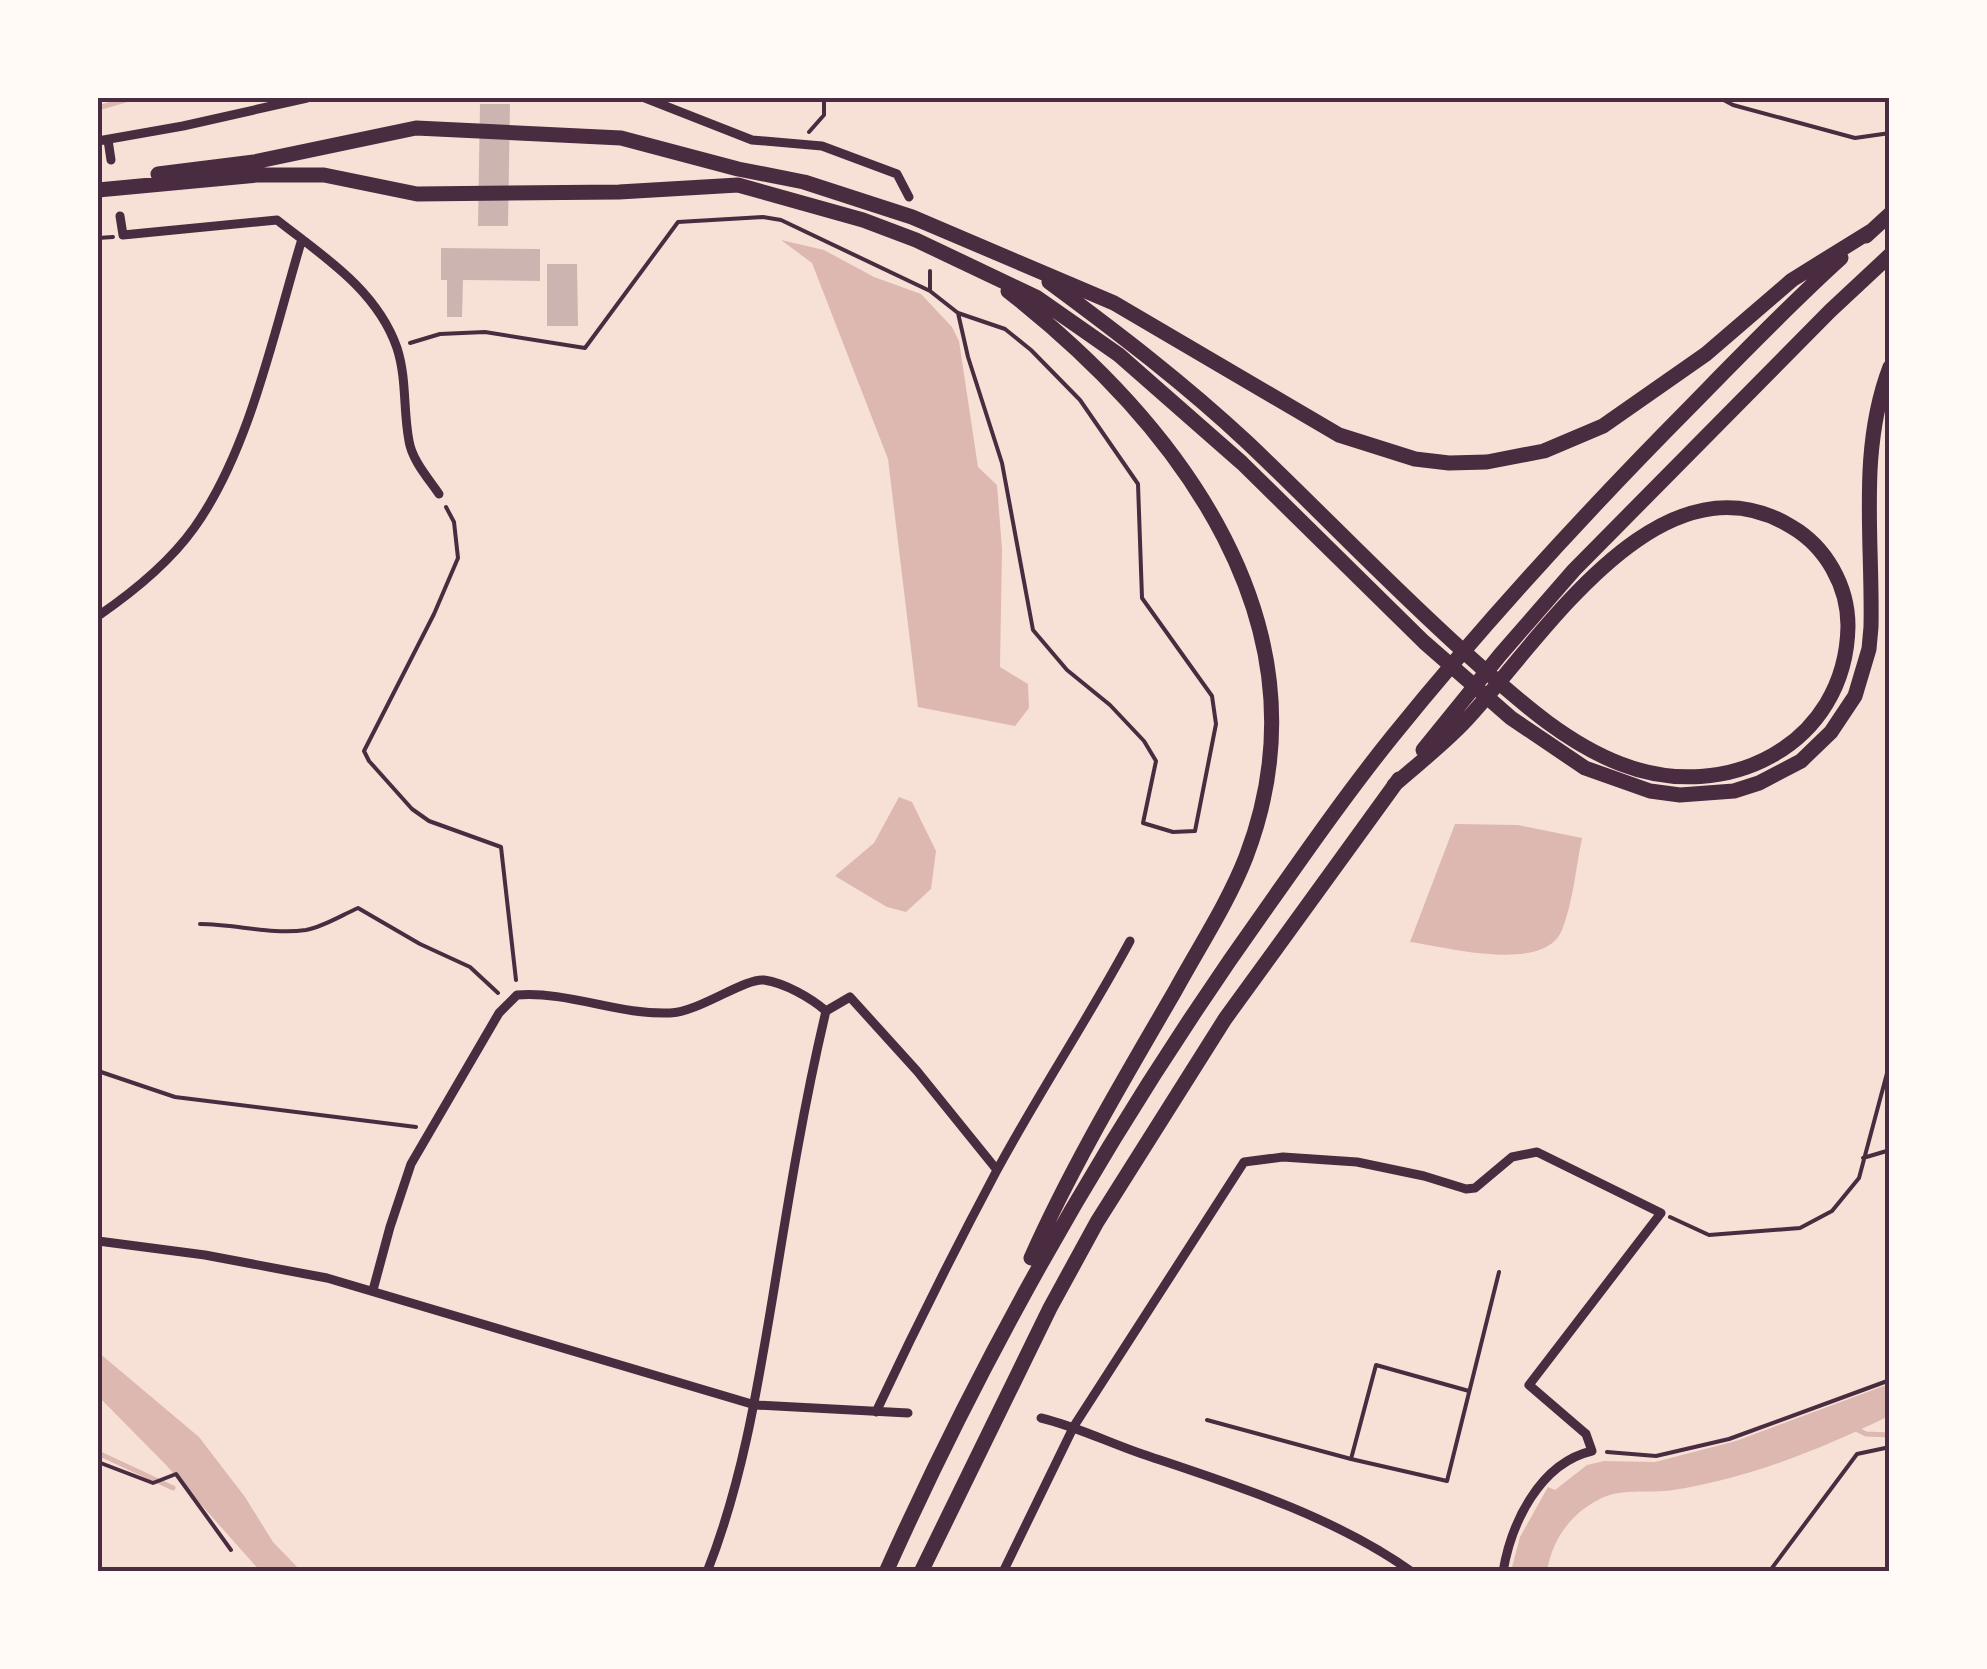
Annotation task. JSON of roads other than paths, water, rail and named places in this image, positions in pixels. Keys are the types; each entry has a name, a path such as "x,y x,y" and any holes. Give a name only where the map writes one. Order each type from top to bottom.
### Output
{"highway":[{"path":"98,182 254,162 416,128 621,138 738,170 804,182 912,217 1114,303 1339,435 1415,459 1449,463 1487,462 1544,451 1603,426 1718,344 1792,280 1871,231"},
{"path":"98,190 257,174 324,175 417,194 619,192 738,186 863,220 916,240 1036,297 1154,383 1242,463 1424,642 1512,718 1585,768 1650,791 1680,796 1721,793 1758,784 1801,761 1818,746 1855,696 1869,649 1872,591 1868,482 1876,409 1890,367"},
{"path":"981,1372 1051,1240 1202,996 1390,740 1478,634 1634,463 1804,292 1890,214"},
{"path":"920,1572 1050,1308 1097,1222 1225,1019 1394,784 1574,570 1890,255"},
{"path":"1026,265 1174,376 1435,627 1522,704 1580,744 1620,764 1651,773 1700,776 1746,768 1783,750 1806,733 1824,712 1838,686 1848,640 1848,614 1837,576 1804,534 1767,514 1716,508 1687,513 1634,540 1592,578 1466,721 1394,784"},
{"path":"886,1572 1063,1187 1205,938 1246,856 1260,806 1273,719 1270,674 1256,612 1228,545 1192,485 1128,400 1066,338 985,273"}],"street":[{"path":"111,160 103,140 306,98"},
{"path":"645,98 752,140 822,146 897,174 909,196"},
{"path":"120,216 123,235 277,220 360,288 380,313 396,346 404,377 409,442 439,494"},
{"path":"98,616 167,560 194,528 223,480 245,425 302,240"},
{"path":"876,1412 921,1316 998,1170 1130,941"},
{"path":"373,1290 412,1164 499,1013 517,995 544,993 627,1012 674,1013 710,1003 764,980 812,999 826,1011"},
{"path":"707,1572 726,1522 755,1405 805,1099 826,1011 850,997 917,1070 998,1170"},
{"path":"1002,1572 1074,1426 1244,1162 1283,1157 1358,1162 1424,1176 1466,1190 1475,1188 1512,1157 1537,1152 1661,1213 1529,1385 1586,1434 1592,1451 1577,1454 1554,1468 1532,1496 1516,1528 1503,1572"},
{"path":"98,1241 205,1255 326,1278 755,1405 908,1413"},
{"path":"1041,1418 1074,1426 1185,1467 1372,1543 1412,1572"}],"lane":[{"path":"1207,1420 1447,1480 1499,1272"},
{"path":"1351,1459 1376,1365 1468,1391"}],"waterway":[{"path":"98,108 132,98"},
{"path":"1854,1428 1866,1434 1890,1435"},
{"path":"98,1453 173,1488"}]}
